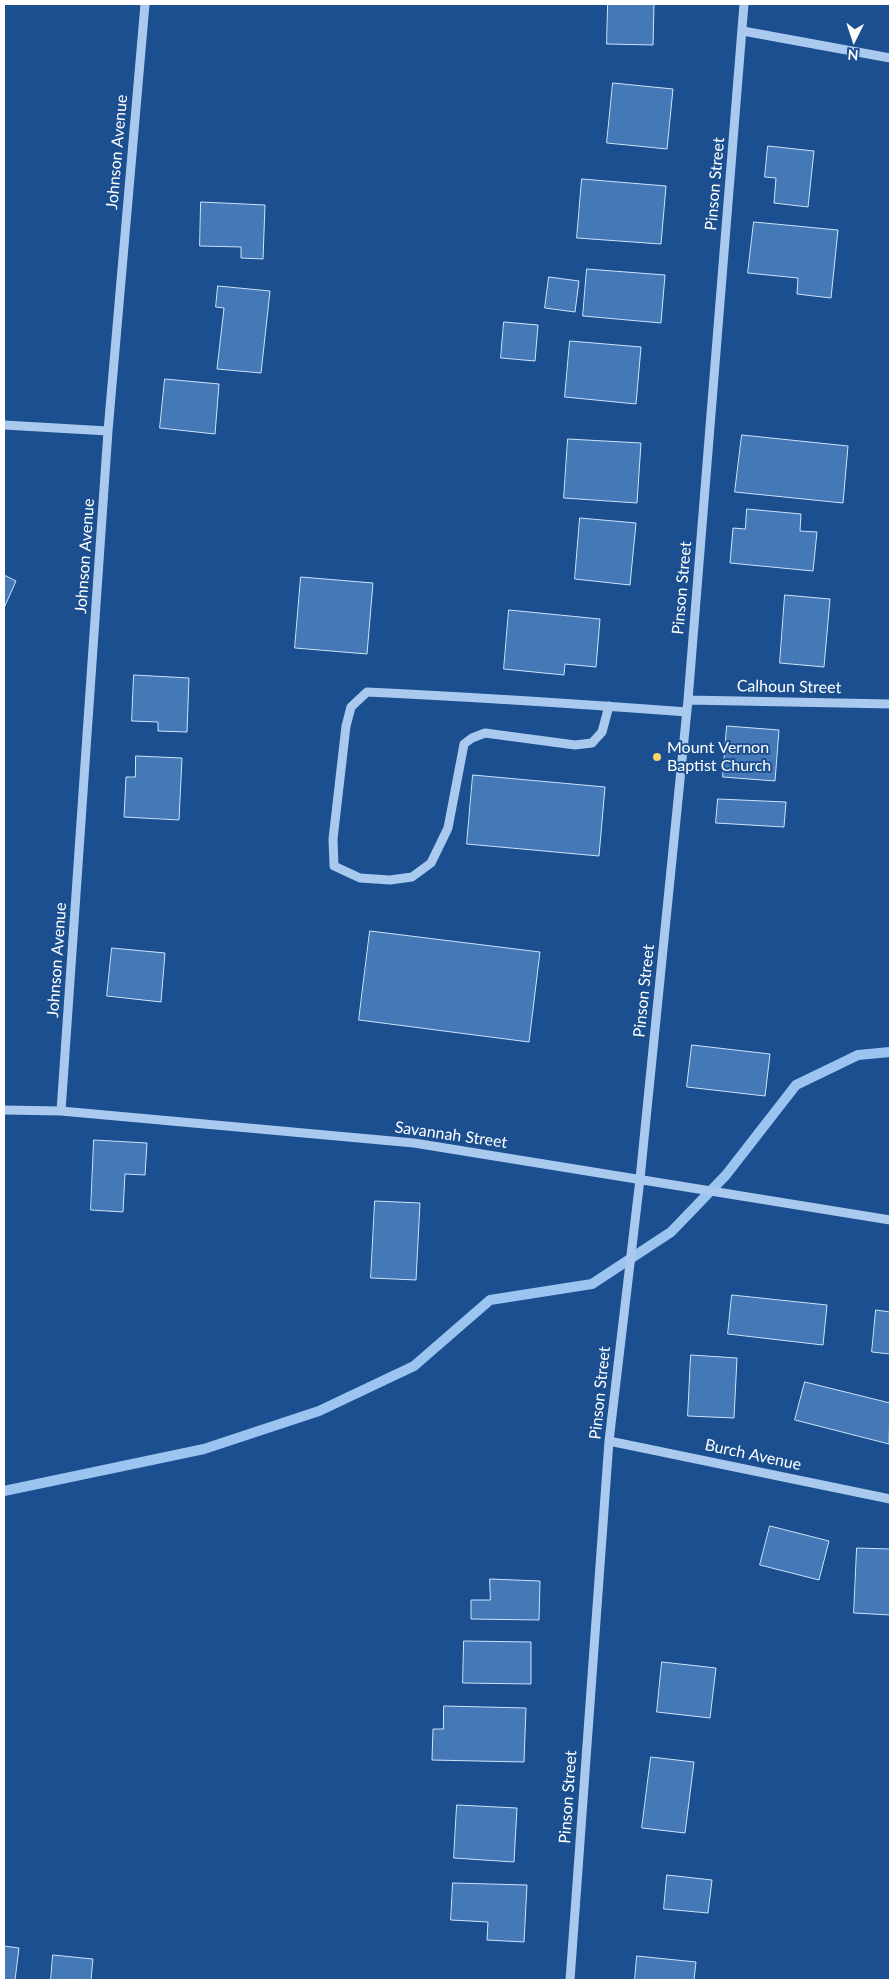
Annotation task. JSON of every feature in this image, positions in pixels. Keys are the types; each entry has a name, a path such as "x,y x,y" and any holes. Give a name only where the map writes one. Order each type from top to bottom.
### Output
{"street":[{"name":"Johnson Avenue","path":"61,1111 108,430 145,4"},
{"name":"Pinson Street","path":"570,1980 610,1441 640,1179 687,712 744,4"},
{"path":"743,31 890,58"},
{"path":"4,425 108,430"},
{"path":"609,706 602,732 592,743 575,745 485,733 472,738 464,744 448,828 431,863 412,877 390,880 360,878 334,866 333,839 346,726 351,707 367,692 609,706 687,712"},
{"name":"Calhoun Street","path":"688,700 890,704"},
{"name":"Savannah Street","path":"4,1110 61,1111 414,1143 890,1220"},
{"name":"Burch Avenue","path":"610,1441 890,1499"}],"building":[{"path":"608,4 654,4 653,45 607,44"},
{"path":"613,83 673,89 667,149 607,143"},
{"path":"768,146 814,151 808,207 774,203 776,178 765,177"},
{"path":"582,179 666,186 661,244 577,238"},
{"path":"201,202 265,205 263,259 241,258 241,247 200,246"},
{"path":"754,222 838,230 831,298 797,294 798,278 748,273"},
{"path":"587,269 665,275 661,323 583,316"},
{"path":"549,277 579,281 575,312 545,308"},
{"path":"218,286 270,291 261,373 217,369 224,308 216,307"},
{"path":"504,322 538,325 535,361 501,358"},
{"path":"570,341 641,347 636,404 565,397"},
{"path":"165,379 219,384 215,434 160,428"},
{"path":"742,435 848,446 843,503 735,492"},
{"path":"568,439 641,443 637,503 564,498"},
{"path":"747,509 801,514 800,531 817,532 813,571 730,563 733,528 745,529"},
{"path":"580,518 636,523 630,585 575,579"},
{"path":"4,575 16,581 4,608"},
{"path":"301,577 373,583 367,654 295,648"},
{"path":"785,595 830,599 824,667 780,663"},
{"path":"509,610 600,619 596,667 565,664 564,675 504,669"},
{"path":"134,675 189,678 187,732 158,731 158,722 132,721"},
{"path":"727,726 779,730 775,781 723,777"},
{"path":"136,756 182,758 179,820 124,817 126,777 135,777"},
{"path":"473,775 605,787 599,856 467,844"},
{"path":"718,799 786,802 784,827 716,823"},
{"path":"370,931 540,952 529,1042 359,1020"},
{"path":"112,948 165,953 161,1002 107,996"},
{"path":"692,1045 770,1054 765,1096 687,1087"},
{"path":"94,1140 147,1143 145,1175 125,1174 123,1212 91,1210"},
{"path":"375,1201 420,1203 416,1280 371,1278"},
{"path":"732,1295 827,1305 823,1345 728,1334"},
{"path":"876,1310 890,1312 890,1354 872,1352"},
{"path":"691,1355 737,1358 734,1418 688,1416"},
{"path":"805,1382 890,1403 889,1444 795,1420"},
{"path":"770,1526 829,1541 819,1580 760,1565"},
{"path":"857,1548 890,1549 890,1615 854,1613"},
{"path":"490,1579 540,1581 539,1620 471,1619 471,1600 490,1600"},
{"path":"464,1641 531,1642 531,1684 463,1683"},
{"path":"662,1662 716,1668 710,1718 657,1712"},
{"path":"444,1706 526,1708 524,1762 432,1760 433,1729 443,1729"},
{"path":"651,1757 694,1762 685,1833 642,1828"},
{"path":"457,1805 517,1808 514,1862 454,1858"},
{"path":"667,1875 712,1880 708,1913 664,1909"},
{"path":"453,1883 527,1885 524,1942 487,1940 488,1922 451,1920"},
{"path":"4,1946 19,1948 15,1980 4,1980"},
{"path":"53,1955 93,1959 91,1980 51,1980"},
{"path":"637,1956 696,1962 694,1980 635,1980"}],"waterway":[{"path":"4,1491 204,1449 319,1411 414,1366 490,1300 592,1284 671,1232 726,1175 796,1085 858,1055 890,1052"}],"place":[{"name":"Mount Vernon Baptist Church","path":"657,757"}]}
